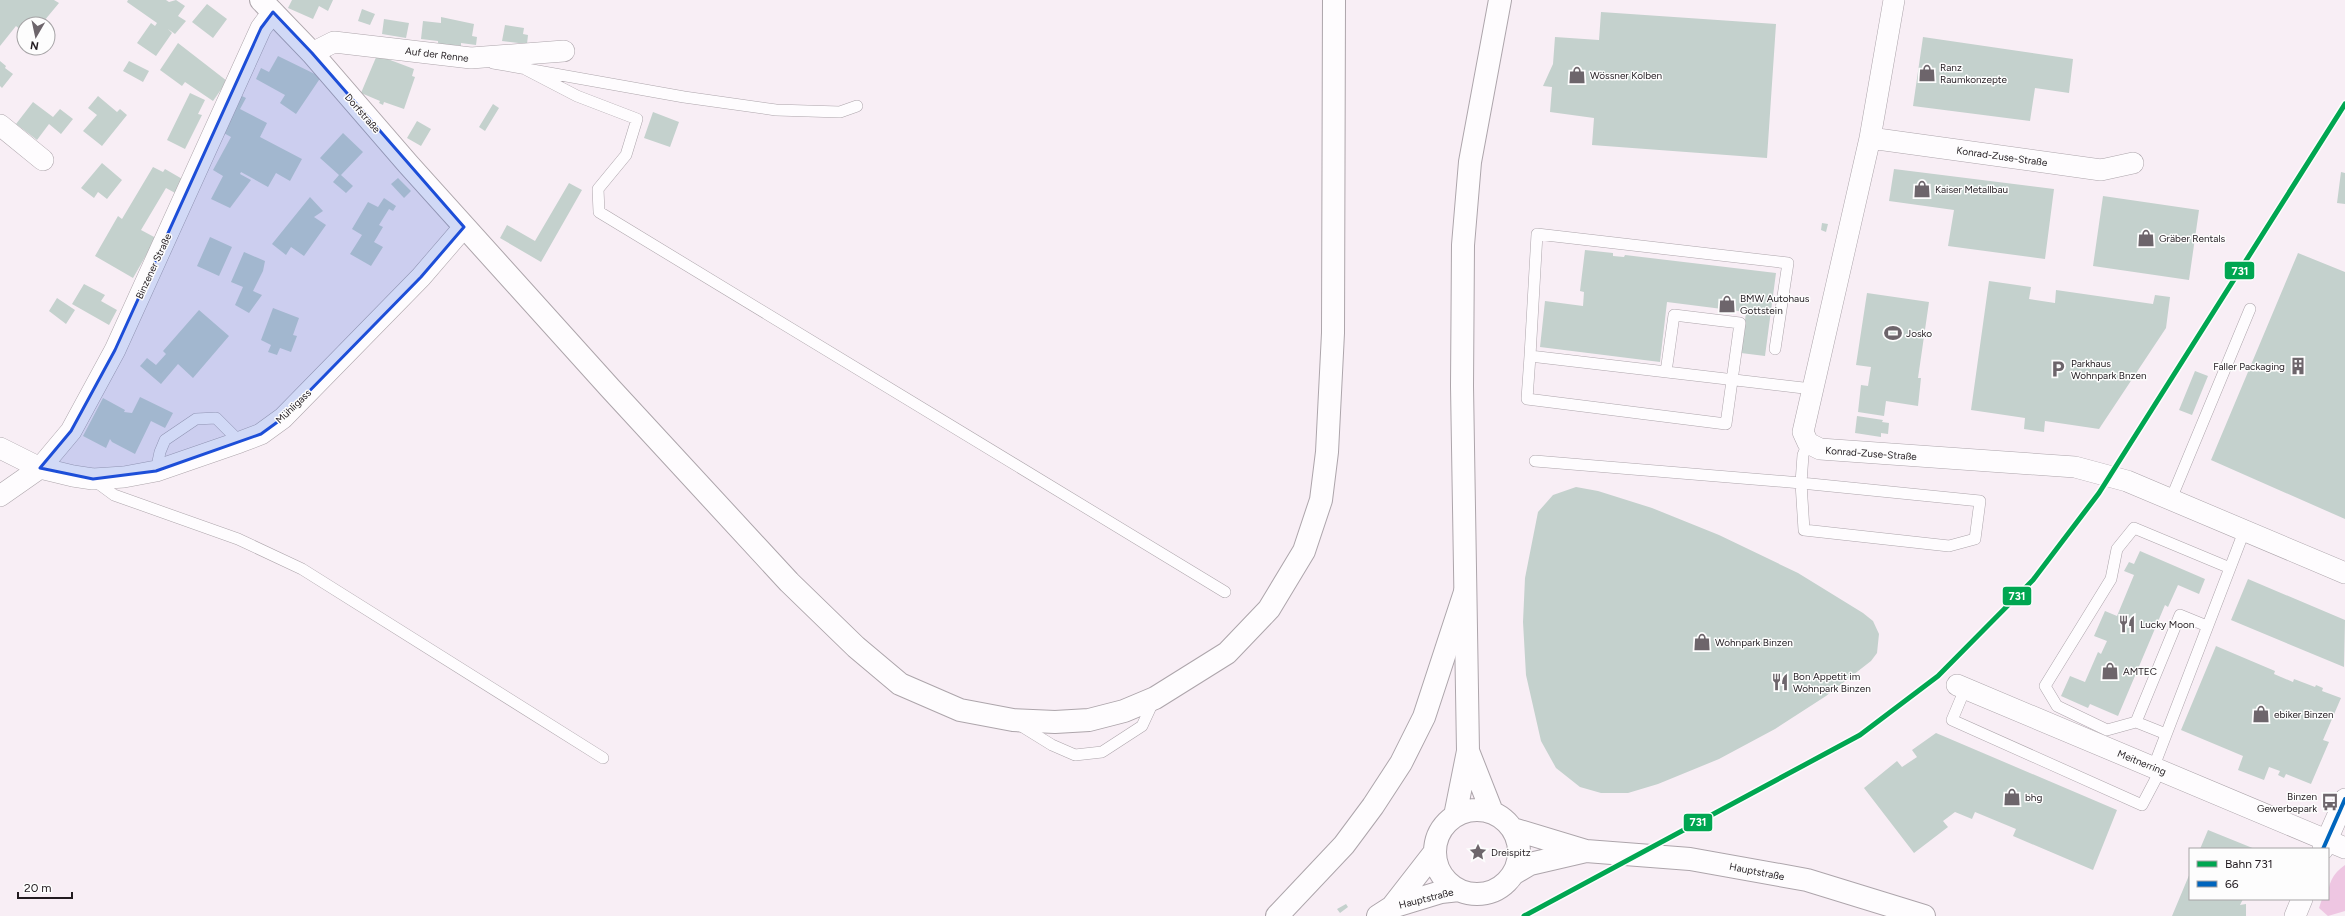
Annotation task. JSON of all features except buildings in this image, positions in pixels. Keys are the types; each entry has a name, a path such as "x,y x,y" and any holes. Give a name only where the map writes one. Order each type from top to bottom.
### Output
{"main road":[{"name":"Dorfstraße","path":"267,6 312,53 464,227 789,582 856,647 900,684 960,710 1013,720 1089,720 1124,711 1155,698 1227,653 1269,609 1304,551 1321,500 1327,452 1333,333 1332,154 1334,0"},
{"path":"1455,816 1468,751 1462,364 1463,245 1470,162 1502,5"},
{"path":"1277,916 1344,845 1373,806 1401,763 1424,717 1465,592"},
{"path":"1468,751 1492,812"},
{"name":"Hauptstraße","path":"1385,911 1434,853 1440,831 1455,816 1473,810 1492,812 1504,819 1513,829 1586,851 1669,857 1743,867 1807,880 1924,916"},
{"path":"1513,829 1517,838 1519,852 1513,874"},
{"name":"Hauptstraße","path":"1385,911 1441,892 1459,890 1476,894 1493,891 1508,881 1513,874 1530,864 1586,851"},
{"name":"Hauptstraße","path":"1434,853 1441,875 1459,890"}],"street":[{"path":"1808,443 1803,432 1870,138 1894,0"},
{"name":"Binzener Straße","path":"0,496 40,468 71,432 114,350 262,28 267,6"},
{"name":"Auf der Renne","path":"312,53 334,42 471,58 564,52"},
{"path":"0,125 43,160"},
{"name":"Konrad-Zuse-Straße","path":"1870,138 2102,170 2133,163"},
{"name":"Mühligass","path":"0,448 40,468 93,479 124,477 156,471 261,434 283,418 421,277 464,227"},
{"name":"Konrad-Zuse-Straße","path":"1808,443 1820,449 2076,467 2126,481 2245,529"},
{"path":"2245,529 2345,573"},
{"name":"Meitnerring","path":"1961,687 2157,768 2332,846"},
{"path":"2332,846 2345,799"},
{"path":"2295,916 2302,900"}],"lane":[{"path":"471,58 527,70 776,110 840,112 857,106"},
{"path":"527,70 577,96 637,119 626,155 598,189 599,212 1225,592"},
{"path":"1666,372 1674,315 1740,323 1726,424 1527,399 1537,234 1788,263 1775,349"},
{"path":"2171,499 2250,309"},
{"path":"1530,356 1812,389"},
{"path":"156,471 160,452 165,440 196,419 216,418 240,442"},
{"path":"1535,460 1801,483 1980,500 1975,539 1949,546 1804,530 1801,483 1803,455 1808,443"},
{"path":"93,479 114,495 238,539 302,569 603,758"},
{"path":"2166,734 2136,722 2107,730 2057,706 2045,686 2111,579 2117,549 2134,528 2230,568"},
{"path":"1961,687 1952,720 2142,805 2157,768 2166,734 2245,529"},
{"path":"2136,722 2180,614 2207,626"},
{"path":"1013,720 1052,745 1075,755 1102,752 1142,726 1155,698"}],"highlighted area":[{"path":"273,12 312,53 464,227 421,277 283,418 261,434 156,471 93,479 40,468 71,431 115,350 261,28"}],"shaded area":[{"path":"2345,865 2345,911 2328,916 2319,908 2322,900 2329,900 2330,884 2334,876"}],"rail line":[{"name":"731","path":"1524,916 1860,735 1938,676 2033,580 2099,493 2345,104"}],"transit line":[{"name":"66","path":"2323,848 2345,799"}],"place":[{"name":"Ranz Raumkonzepte","path":"1927,73"},
{"name":"Wössner Kolben","path":"1577,75"},
{"name":"Kaiser Metallbau","path":"1922,189"},
{"name":"Gräber Rentals","path":"2146,238"},
{"name":"BMW Autohaus Gottstein","path":"1727,304"},
{"name":"Josko","path":"1893,333"},
{"name":"Faller Packaging","path":"2298,366"},
{"name":"Parkhaus Wohnpark Bnzen","path":"2058,369"},
{"name":"Lucky Moon","path":"2127,624"},
{"name":"Wohnpark Binzen","path":"1702,642"},
{"name":"AMTEC","path":"2110,671"},
{"name":"Bon Appetit im Wohnpark Binzen","path":"1780,682"},
{"name":"ebiker Binzen","path":"2261,714"},
{"name":"bhg","path":"2012,797"},
{"name":"Binzen Gewerbepark","path":"2330,802"},
{"name":"Dreispitz","path":"1478,852"}]}
